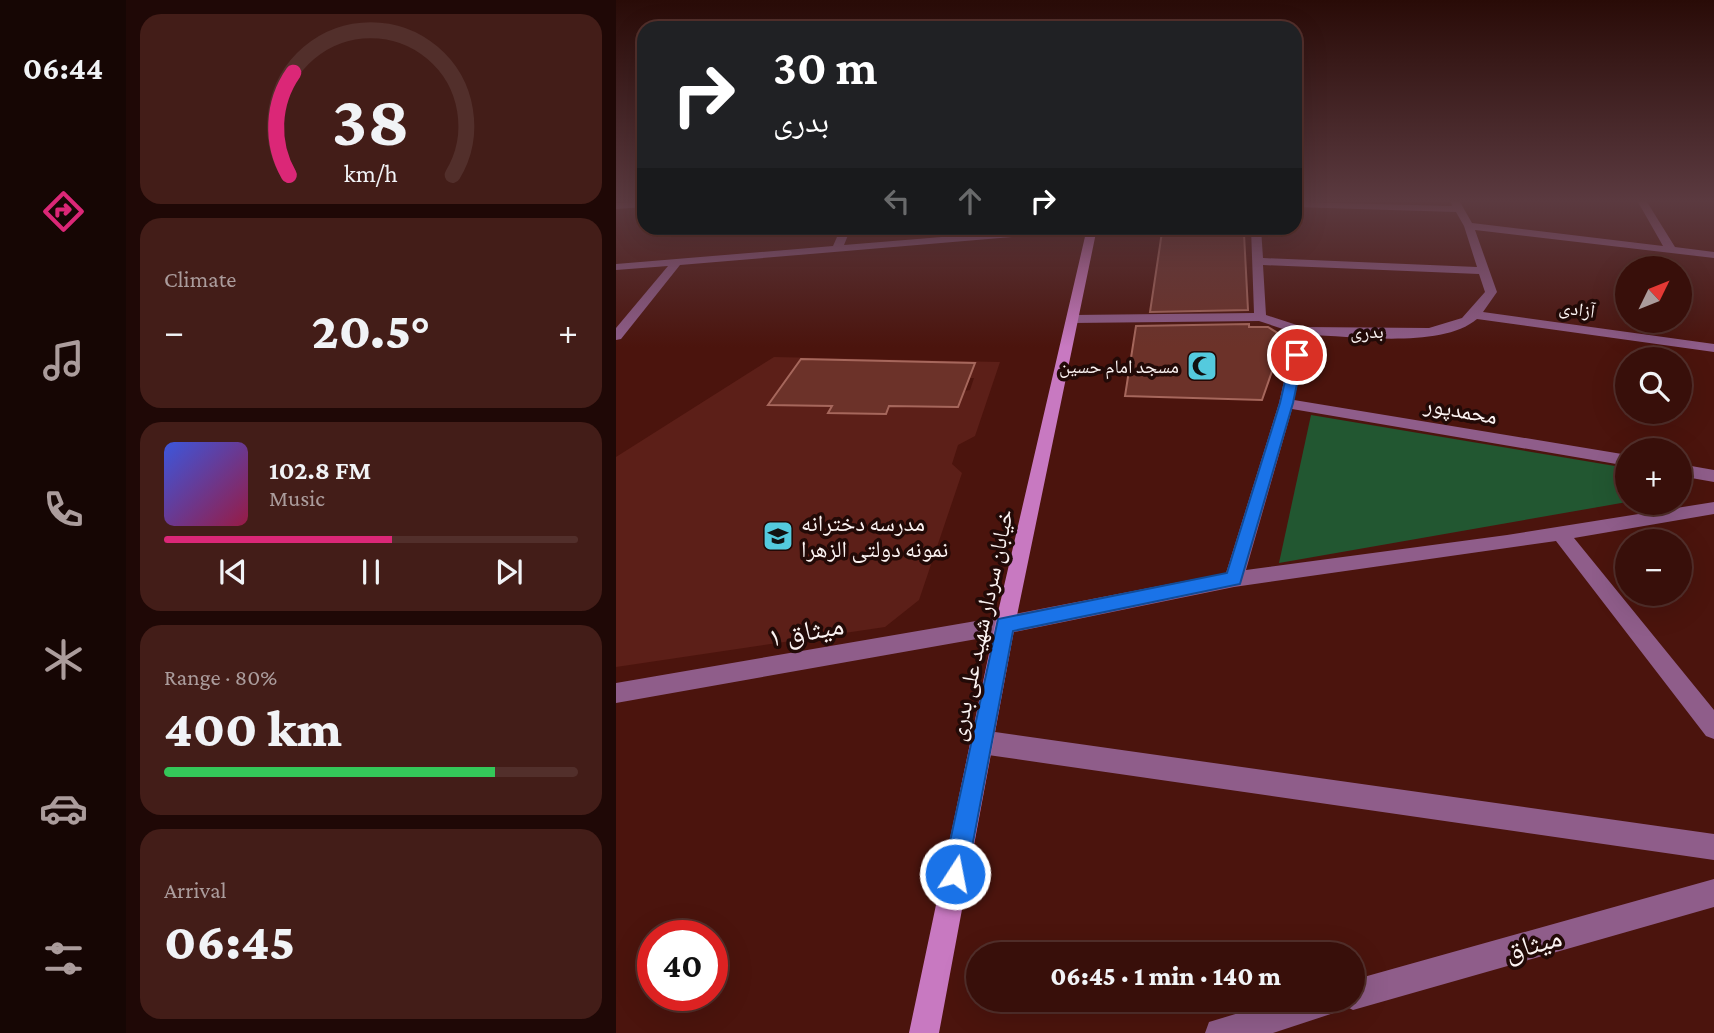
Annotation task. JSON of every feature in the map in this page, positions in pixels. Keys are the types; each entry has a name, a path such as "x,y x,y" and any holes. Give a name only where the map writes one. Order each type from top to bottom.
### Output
{"street":[{"path":"616,267 812,250"},
{"name":"خیابان سردار شهید علی بدری","path":"924,1033 1005,625 1087,250"},
{"path":"1257,250 1260,317"},
{"path":"1476,315 1491,292 1478,250"},
{"path":"1673,250 1714,255"},
{"path":"1258,261 1485,271"},
{"path":"616,336 677,262"},
{"name":"بدری","path":"1072,319 1260,317 1302,331 1430,332 1460,325 1476,315"},
{"name":"آزادی","path":"1476,315 1714,348"},
{"path":"1234,579 1286,403 1302,331"},
{"name":"محمدپور","path":"1286,403 1615,459"},
{"path":"1692,472 1714,476"},
{"path":"1005,625 1234,579 1560,533 1714,508"},
{"path":"1560,533 1714,728"},
{"name":"میثاق ۱","path":"616,693 1005,625"},
{"path":"981,741 1714,847"},
{"name":"میثاق","path":"1365,992 1714,893"},
{"path":"1220,1033 1294,1012"}],"shaded area":[{"name":"مدرسه دخترانه نمونه دولتی الزهرا","path":"774,357 1000,362 975,436 958,445 952,464 962,473 919,600 885,627 616,667 616,457","holes":["801,359 975,363 970,378 974,378 970,390 964,391 958,407 889,406 886,414 828,413 832,406 769,405"]}],"green space":[{"path":"1311,415 1615,466 1615,504 1279,563"}],"building":[{"path":"1159,250 1245,250 1248,310 1150,312"},
{"name":"مسجد امام حسین","path":"1249,324 1249,327 1268,327 1284,337 1262,400 1125,396 1136,326"},
{"path":"801,359 975,363 958,407 889,406 886,414 828,413 832,406 768,405"}],"place":[{"name":"مسجد امام حسین","path":"1202,366"},
{"name":"مدرسه دخترانه نمونه دولتی الزهرا","path":"778,536"}],"route":[{"path":"955,874 1005,625 1234,579 1286,403 1297,355"}]}
